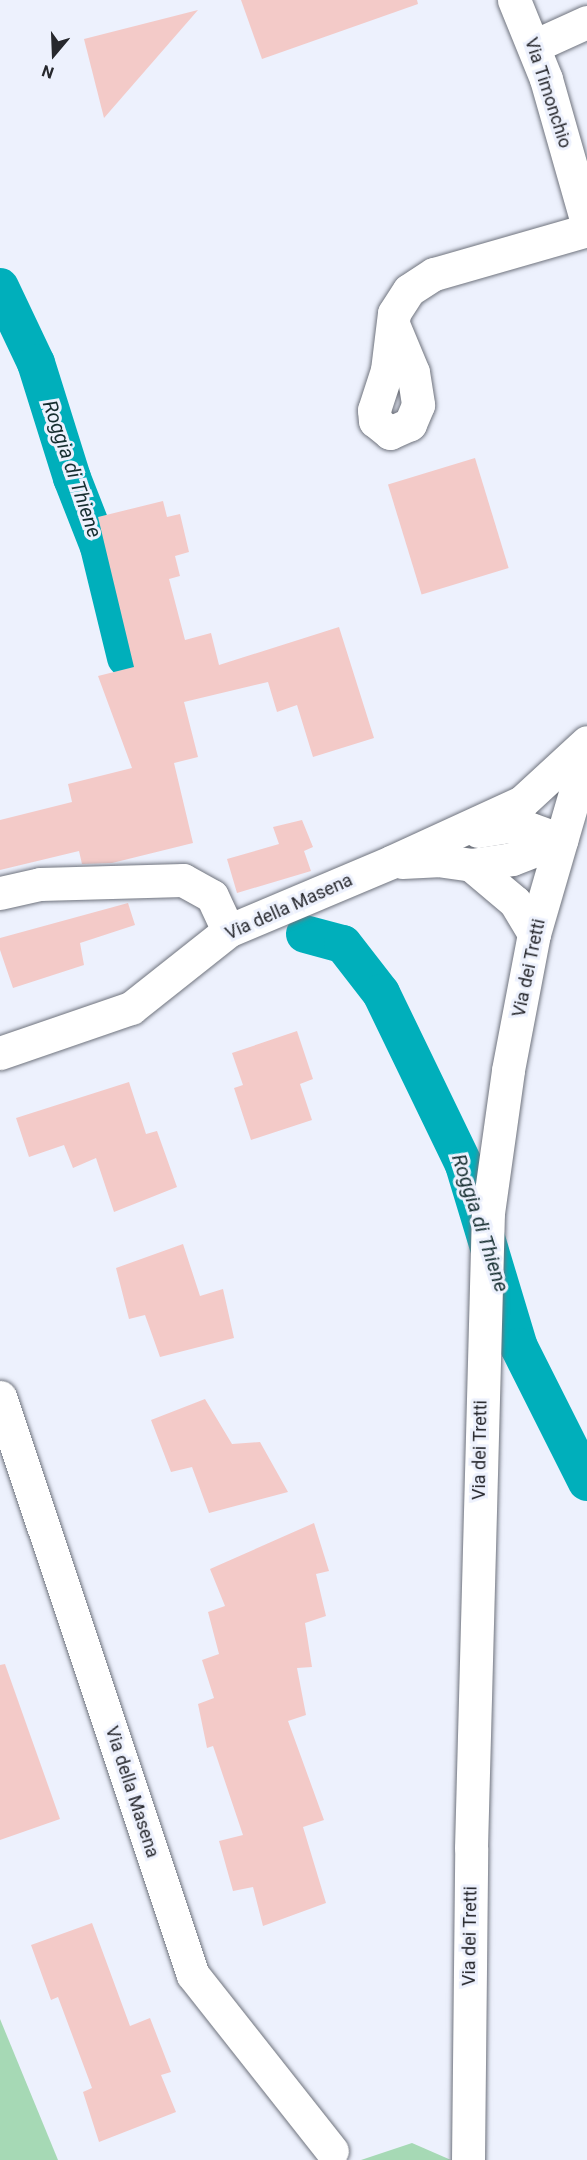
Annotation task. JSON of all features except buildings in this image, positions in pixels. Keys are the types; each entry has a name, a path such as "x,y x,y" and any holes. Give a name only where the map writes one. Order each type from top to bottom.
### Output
{"street":[{"name":"Via Timonchio","path":"514,0 534,46 587,223"},
{"path":"534,46 587,22"},
{"path":"393,324 394,313 409,290 435,274 587,230"},
{"name":"Via della Masena","path":"0,1053 131,1008 228,931 392,862 522,802 587,742"},
{"name":"Via dei Tretti","path":"468,2160 484,1269 488,1213 507,1070 534,934 587,751"},
{"name":"Via della Masena","path":"442,838 508,826 528,828 561,840"},
{"name":"Via della Masena","path":"392,862 437,860 471,865 512,859 561,840"},
{"path":"471,865 515,902 534,934"},
{"path":"0,893 40,884 183,880 212,896 228,931"},
{"name":"Via della Masena","path":"0,1397 193,1975 332,2151"}],"green space":[{"path":"0,2019 58,2160 0,2160"},
{"path":"412,2143 451,2160 361,2160"}],"waterway":[{"name":"Roggia di Thiene","path":"0,287 36,363 72,478 99,547 126,658"},
{"name":"Roggia di Thiene","path":"305,934 343,944 381,993 464,1165 519,1347 587,1482"}]}
